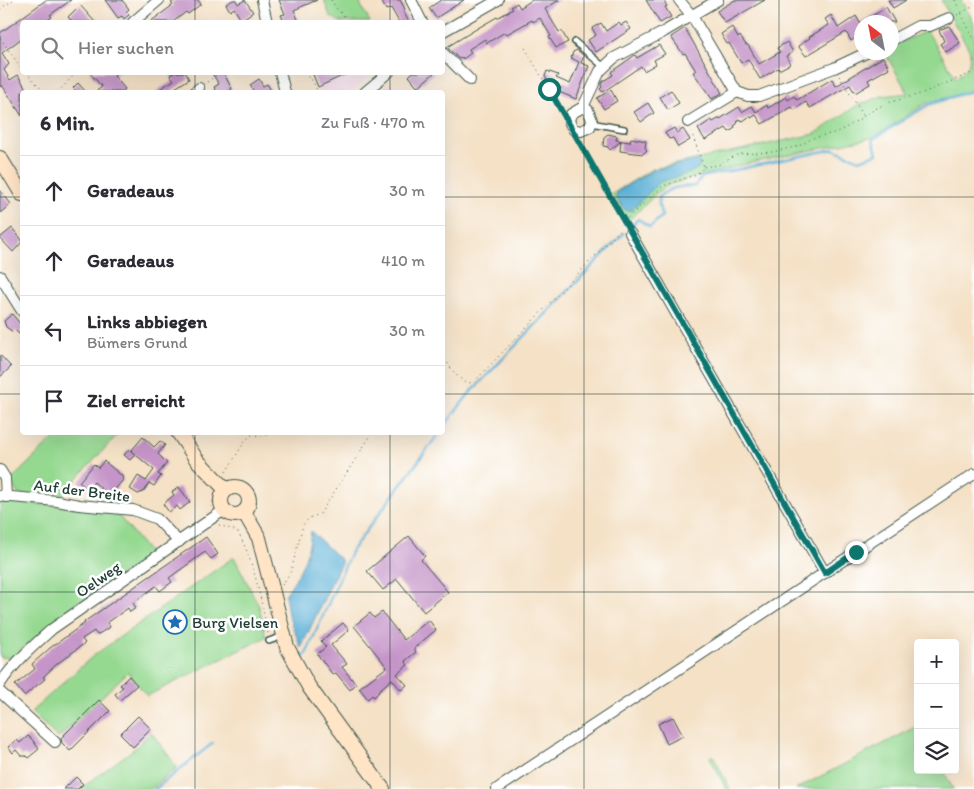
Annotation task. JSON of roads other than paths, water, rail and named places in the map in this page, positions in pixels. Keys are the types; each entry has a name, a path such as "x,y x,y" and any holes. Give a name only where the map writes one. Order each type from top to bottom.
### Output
{"main road":[{"path":"0,158 20,191"},
{"path":"180,435 197,460 220,491 223,494 218,514 236,515 244,512 248,507 250,500 247,493 237,487 220,491"},
{"path":"244,512 259,538 287,647 310,687 383,789"}],"street":[{"path":"135,20 159,0"},
{"path":"262,0 267,20"},
{"path":"411,0 421,20"},
{"path":"445,30 498,0"},
{"path":"679,0 692,16 737,92 748,96 759,96 854,59"},
{"path":"583,107 588,110 592,120 590,127 580,131 571,125 572,114 583,107 593,83 604,67 620,54 718,0"},
{"path":"899,36 918,26 930,26 949,18"},
{"path":"445,55 470,80"},
{"path":"281,75 284,90"},
{"path":"367,90 385,75"},
{"path":"688,122 737,92"},
{"path":"628,229 825,573"},
{"path":"0,276 18,295"},
{"path":"0,470 5,478 3,496"},
{"path":"497,789 974,474"},
{"name":"Auf der Breite","path":"3,496 57,500 79,505 133,510 157,519 178,542"},
{"name":"Oelweg","path":"0,684 7,673 52,629 218,514"},
{"path":"0,692 55,742"}],"lane":[{"path":"575,42 604,67"},
{"path":"591,123 624,129"},
{"path":"270,641 284,636"}],"water":[{"path":"698,160 700,167 690,173 660,182 630,211 625,210 616,197 618,191 653,170"},
{"path":"311,531 342,561 301,648 288,615 285,595 302,565 308,550"}],"waterway":[{"path":"632,225 638,219 650,227 662,216 659,197 663,193 680,187 695,186 702,177 834,149 859,160 877,154 873,139 928,105 970,91 974,92"},
{"path":"445,425 469,394 624,233"},
{"path":"302,658 306,654 352,550 438,435"},
{"path":"155,789 213,743"}],"place":[{"name":"Burg Vielsen","path":"175,622"}]}
